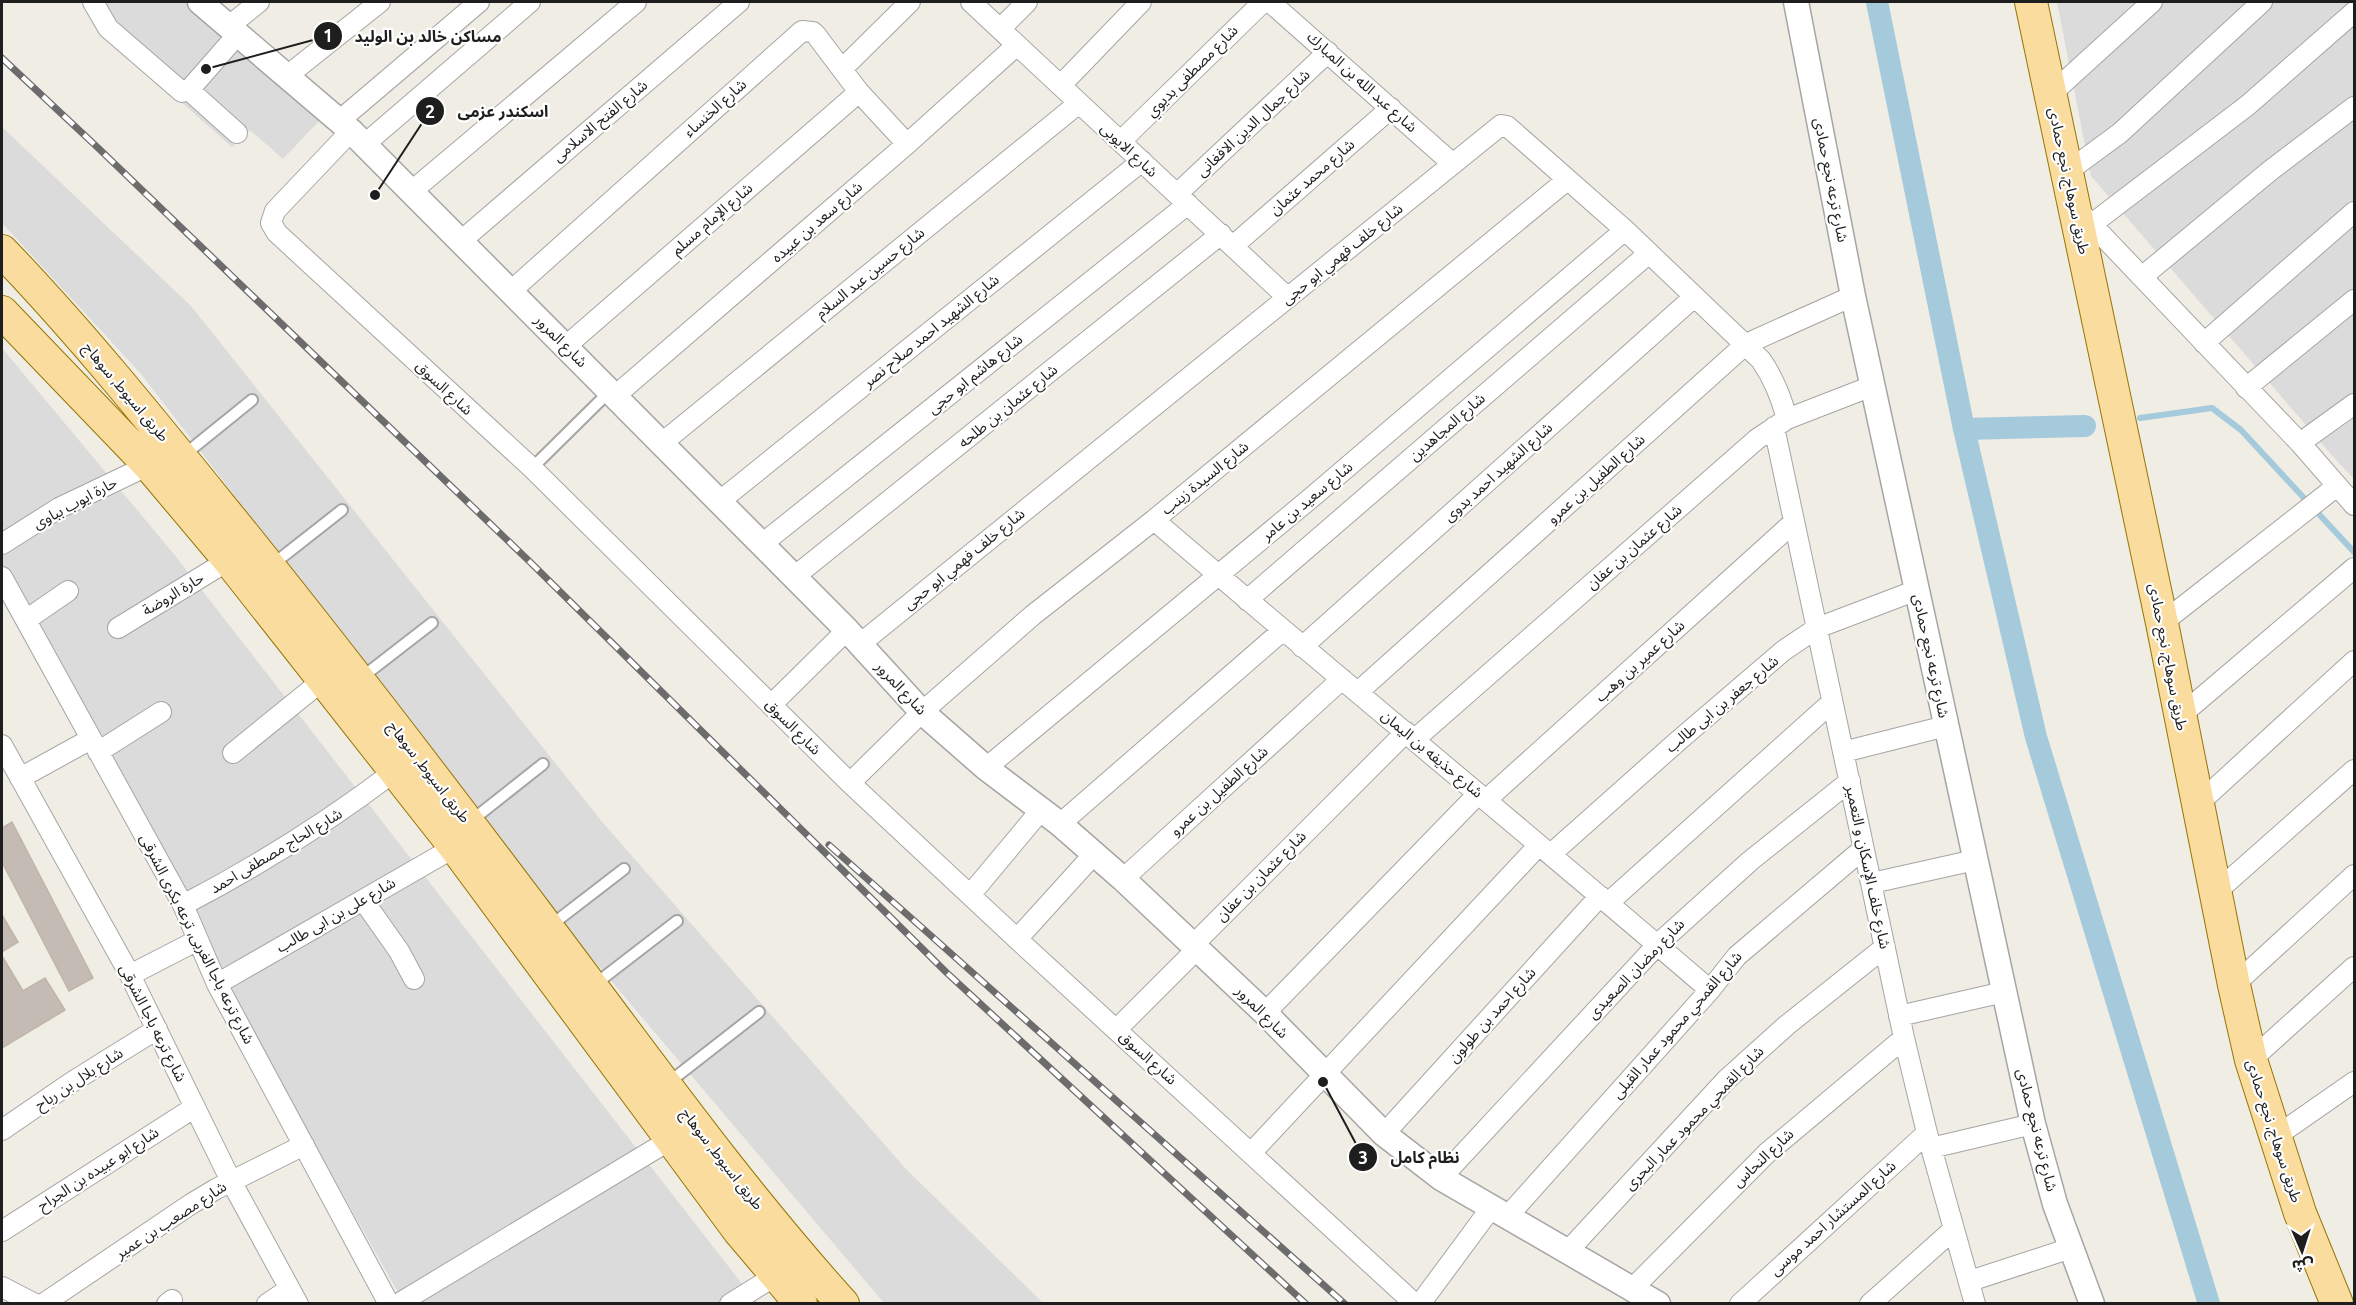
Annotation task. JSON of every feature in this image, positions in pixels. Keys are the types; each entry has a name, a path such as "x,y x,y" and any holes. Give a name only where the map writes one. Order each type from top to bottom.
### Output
{"main road":[{"name":"طريق سوهاج, نجع حمادى","path":"2031,2 2067,172 2083,214 2215,893 2251,1060 2300,1213 2337,1304"},
{"name":"طريق اسيوط, سوهاج","path":"2,251 71,328 181,458 358,680 670,1140 776,1276 817,1298"},
{"name":"طريق اسيوط, سوهاج","path":"2,312 149,465 229,560 395,771 462,835 548,928 750,1196 817,1298"}],"street":[{"path":"93,2 108,28 115,35 178,91 189,90 237,134"},
{"name":"شارع المرور","path":"200,2 351,132 411,191 854,637 922,712 986,768 1095,853 1264,1013 1384,1134 1441,1178 1647,1299"},
{"path":"189,90 233,30 260,2"},
{"path":"287,76 380,2"},
{"path":"351,132 479,2"},
{"path":"351,132 530,2"},
{"path":"411,191 636,2"},
{"name":"شارع الفتح الاسلامى","path":"461,241 739,2"},
{"path":"842,69 910,2"},
{"name":"شارع الايوبى","path":"971,2 1288,297"},
{"path":"1000,29 1027,2"},
{"path":"1060,85 1141,2"},
{"name":"شارع مصطفى بديوي","path":"1121,141 1263,2"},
{"name":"شارع عبد الله بن المبارك","path":"1270,2 1453,164"},
{"name":"شارع ترعه نجع حمادى","path":"1796,2 1872,387 2033,1124 2050,1186 2092,1304"},
{"path":"2051,94 2152,2"},
{"path":"2067,172 2120,133 2262,2"},
{"path":"2355,12 2248,105 2083,214 2300,443 2355,505"},
{"name":"شارع الخنساء","path":"511,291 802,31 813,32 859,92 907,144"},
{"name":"شارع سعد بن عبيده","path":"613,394 907,144 1017,45"},
{"name":"شارع جمال الدين الافغانى","path":"1182,199 1328,52"},
{"name":"شارع الإمام مسلم","path":"566,346 859,92"},
{"name":"شارع حسين عبد السلام","path":"662,443 1079,102"},
{"path":"2143,276 2271,170 2355,107"},
{"name":"شارع محمد عثمان","path":"1227,240 1391,108"},
{"name":"شارع خلف فهمي ابو حجى","path":"771,705 1503,125 1625,230 1761,360 1782,398 1780,423"},
{"name":"شارع السوق","path":"351,132 274,211 273,228 532,468 850,783 1415,1304"},
{"name":"شارع الشهيد احمد صلاح نصر","path":"720,501 1142,161"},
{"name":"شارع السيدة زينب","path":"850,783 922,712 1033,615 1154,520 1568,180"},
{"name":"شارع هاشم ابو حجى","path":"762,544 1182,199"},
{"path":"2204,343 2355,212"},
{"name":"شارع سعيد بن عامر","path":"986,768 1625,230"},
{"name":"شارع عثمان بن طلحه","path":"794,577 1227,240"},
{"name":"شارع المجاهدين","path":"1247,600 1648,254"},
{"name":"شارع الطفيل بن عمرو","path":"1358,692 1746,344 1853,296"},
{"name":"شارع الشهيد احمد بدوى","path":"1302,646 1694,297"},
{"path":"2246,388 2355,300"},
{"name":"شارع عثمان بن عفان","path":"1116,1030 1195,947 1411,735 1780,423 1872,387"},
{"path":"2300,443 2355,404"},
{"name":"شارع خلف الإسكان و التعمير","path":"1780,423 1794,522 1899,1016 1929,1140 1972,1297"},
{"name":"حارة ايوب بباوى","path":"2,544 59,508 149,465"},
{"path":"2162,623 2337,486"},
{"name":"شارع حذيفه بن اليمان","path":"1154,520 1282,631 1411,735 1710,990"},
{"name":"شارع عمير بن وهب","path":"1264,1013 1482,797 1794,522"},
{"name":"حارة الروضة","path":"118,628 229,560"},
{"path":"2180,716 2355,568"},
{"name":"شارع ترعه باجا الغربى, ترعه بكرى الشرقى","path":"4,586 26,620 183,905 217,984 389,1304"},
{"name":"شارع جعفر بن ابى طالب","path":"1251,1153 1324,1075 1545,850 1748,680 1817,627 1917,590"},
{"path":"26,620 68,591"},
{"path":"970,895 1051,817 1282,631"},
{"path":"2198,804 2355,661"},
{"name":"شارع الطفيل بن عمرو","path":"1123,879 1342,679"},
{"path":"233,753 323,680"},
{"name":"شارع احمد بن طولون","path":"1384,1134 1604,900 1831,704"},
{"path":"20,778 95,746 161,712"},
{"path":"1843,752 1946,726"},
{"name":"شارع ترعه باجا الشرقى","path":"2,745 130,975 231,1181 293,1296"},
{"path":"2215,893 2355,770"},
{"name":"شارع الحاج مصطفى احمد","path":"183,905 289,846 343,811 395,771"},
{"name":"شارع رمضان الصعيدى","path":"1441,1178 1657,945 1750,861 1850,781"},
{"name":"شارع على بن ابى طالب","path":"217,984 363,900 462,835"},
{"name":"شارع القمحي محمود عمار القبلى","path":"1420,1304 1499,1213 1710,990 1737,956 1863,849"},
{"path":"1017,939 1095,853"},
{"path":"1872,883 1975,860"},
{"path":"2234,986 2355,875"},
{"path":"363,900 393,942 414,979"},
{"path":"130,975 198,940"},
{"name":"شارع القمحي محمود عمار البحرى","path":"1567,1252 1726,1080 1787,1025 1885,947"},
{"path":"2251,1060 2355,967"},
{"path":"1899,1016 2004,992"},
{"name":"شارع بلال بن رباح","path":"2,1130 72,1082 157,1029"},
{"name":"شارع النحاس","path":"1647,1299 1767,1153 1904,1038"},
{"path":"2275,1137 2354,1084"},
{"name":"شارع ابو عبيده بن الجراح","path":"2,1231 195,1107"},
{"path":"1929,1140 2033,1124"},
{"path":"398,1304 670,1140"},
{"name":"شارع المستشار احمد موسى","path":"1740,1304 1929,1140"},
{"name":"شارع مصعب بن عمير","path":"43,1304 191,1204 231,1181 304,1145"},
{"path":"1870,1304 1954,1228"},
{"path":"1972,1297 2071,1248"},
{"path":"730,1304 776,1276"},
{"path":"2,1287 35,1304"},
{"path":"267,1304 293,1296"}],"lane":[{"path":"532,468 613,394"},
{"path":"181,458 252,400"},
{"path":"270,567 342,510"},
{"path":"358,680 432,623"},
{"path":"462,835 543,764"},
{"path":"548,928 624,869"},
{"path":"592,987 677,921"},
{"path":"665,1085 759,1012"}],"shaded area":[{"path":"85,2 188,2 322,118 283,159 250,130 232,147 179,100"},
{"path":"2057,2 2354,2 2354,479 2091,176"},
{"path":"2,127 191,306 603,823 906,1169 1043,1303 884,1303 563,924 142,375 2,223"},
{"path":"2,348 173,553 757,1303 404,1303 210,958 2,568"}],"building":[{"path":"12,822 93,978 69,991 2,862 2,828"},
{"path":"2,915 18,942 2,952"},
{"path":"2,956 23,991 45,978 65,1010 2,1048"}],"waterway":[{"path":"1877,2 1964,429 2036,737 2209,1304"},
{"path":"2140,418 2212,408 2241,430 2354,552"},
{"path":"1964,429 2085,426"}],"railway":[{"path":"2,58 528,560 947,973 1306,1304"},
{"path":"829,845 1345,1304"}],"place":[{"name":"مساكن خالد بن الوليد","path":"206,69"},
{"name":"اسكندر عزمى","path":"375,195"},
{"name":"نظام كامل","path":"1323,1082"}]}
